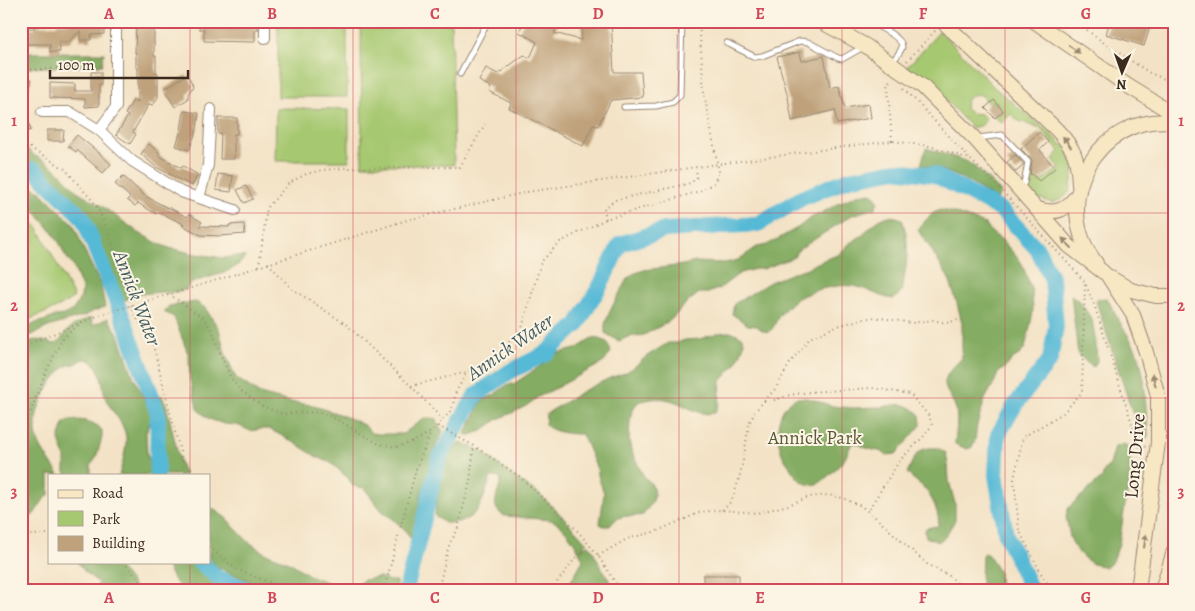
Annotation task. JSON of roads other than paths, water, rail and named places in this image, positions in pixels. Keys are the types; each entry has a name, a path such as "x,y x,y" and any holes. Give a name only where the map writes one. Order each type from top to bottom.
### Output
{"main road":[{"path":"820,21 839,26 922,86 975,139 1069,246 1131,290 1156,296 1174,296"},
{"path":"942,21 1068,142 1077,162 1078,191"},
{"path":"1034,21 1128,86 1174,114"},
{"path":"1037,209 1053,212 1062,210 1069,205 1078,191 1090,162 1108,140 1133,126 1161,120 1174,122"},
{"name":"Long Drive","path":"1078,191 1077,215 1081,236 1090,255 1106,274 1133,315 1146,352 1158,396 1158,443 1138,590"},
{"path":"1162,590 1174,551"}],"street":[{"path":"99,130 116,107 116,21"},
{"path":"265,21 265,38"},
{"path":"200,198 208,165 211,109"},
{"path":"42,112 70,112 99,130 132,161 181,192 235,210"}],"lane":[{"path":"460,74 488,21"},
{"path":"624,107 656,106 673,102 680,96 682,21"},
{"path":"867,21 901,41 901,50 891,64"},
{"path":"727,43 756,57 800,41 808,42 842,59 866,46"},
{"path":"975,139 1002,135 1028,162 1024,183 1020,189"}],"waterway":[{"name":"Annick Water","path":"21,169 35,170 83,218 127,328 158,413 157,474"},
{"name":"Annick Water","path":"406,590 439,459 475,396 509,372 545,354 577,325 600,286 620,244 665,230 758,224 802,198 849,179 896,170 935,175 1001,210 1038,250 1052,279 1056,326 1050,360 1015,405 998,435 996,475 1006,535 1031,590"},
{"name":"Annick Water","path":"202,564 218,578 249,590"}],"park label":[{"name":"Annick Park","path":"815,438"}]}
